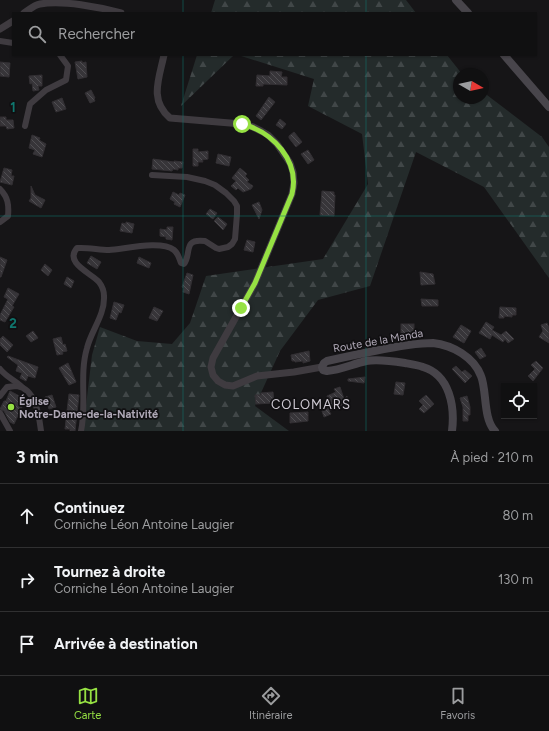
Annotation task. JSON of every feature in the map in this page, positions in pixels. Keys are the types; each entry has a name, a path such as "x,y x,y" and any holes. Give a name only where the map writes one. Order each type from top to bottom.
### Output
{"main road":[{"path":"456,0 467,12"},
{"path":"505,56 549,107"},
{"name":"Route de la Manda","path":"452,431 454,415 447,388 434,372 424,367 380,360 367,361 325,371 322,367 324,362 388,348 434,343 457,351 470,359 480,374 484,385 488,418 492,428 495,431"}],"street":[{"path":"26,12 38,4 57,3 92,6 117,12"},
{"path":"0,29 12,22"},
{"path":"0,41 12,43"},
{"path":"26,126 30,104 46,90 66,80 68,66 61,56"},
{"path":"164,56 156,96 159,106 163,112 170,118 242,124 253,127 268,135 277,144 290,163 294,177 292,194 255,283 213,358 211,366 213,375 218,381 225,385 233,386 257,376 322,367"},
{"path":"81,431 84,412 84,363 86,349 91,334 101,316 104,296 100,283 78,267 74,254 77,248 110,250 142,246 168,247 178,254 181,263 184,264 188,247 194,242 205,241 216,248 228,247 235,239 237,206 226,192 216,185 187,177 152,175"},
{"path":"0,189 8,199 9,207 8,216 0,222"},
{"path":"0,369 4,374 18,383 24,390"},
{"path":"0,396 7,387 18,386 24,390 31,396 35,404 41,431"},
{"path":"0,413 10,431"}],"green space":[{"path":"215,0 406,0 415,12 211,12"},
{"path":"197,56 233,56 181,106"},
{"path":"241,56 448,56 457,68 453,68 453,104 489,104 489,97 542,137 549,147 549,278 484,187 416,152 370,286 318,300 280,351 255,406 289,431 83,431 92,355 100,327 137,341 172,344 190,323 206,276 323,259 368,184 362,134 308,106 314,79"}],"building":[{"path":"82,61 82,63 86,62 87,77 78,79 75,62"},
{"path":"0,62 10,63 9,77 0,76"},
{"path":"270,71 282,72 281,77 287,77 287,85 263,84 263,86 256,86 257,75 270,76"},
{"path":"42,75 42,86 38,86 39,90 33,91 29,76"},
{"path":"91,90 95,101 90,103 85,93"},
{"path":"269,97 275,102 261,120 256,116"},
{"path":"62,98 66,109 56,112 52,102"},
{"path":"0,117 6,117 6,120 13,120 14,128 7,129 6,126 0,126"},
{"path":"280,119 286,124 282,129 276,125"},
{"path":"294,132 302,142 296,147 289,138 289,136"},
{"path":"32,135 40,138 39,140 46,144 42,157 33,154 35,150 29,148"},
{"path":"193,149 198,149 198,152 208,151 208,159 202,160 203,162 198,162 198,166 193,166"},
{"path":"308,150 314,160 308,164 301,154"},
{"path":"218,154 231,157 229,166 216,163"},
{"path":"153,159 183,162 182,168 178,168 178,170 173,169 172,171 152,169"},
{"path":"4,168 12,170 11,176 14,176 12,185 0,182"},
{"path":"240,168 247,174 245,176 249,180 247,182 253,186 251,189 243,192 238,188 236,190 231,186 236,181 232,178"},
{"path":"31,186 35,195 45,200 41,208 29,201 31,198"},
{"path":"322,191 334,192 334,216 320,215"},
{"path":"173,192 179,195 180,193 185,195 180,207 174,204 175,202 170,199"},
{"path":"259,202 262,210 259,219 252,205"},
{"path":"210,209 217,213 213,219 206,214"},
{"path":"218,217 227,224 223,230 214,221"},
{"path":"126,222 134,224 132,233 120,231 122,223 126,224"},
{"path":"167,227 173,227 172,240 160,236 160,229 167,230"},
{"path":"247,240 255,242 253,252 244,250"},
{"path":"91,256 101,262 97,269 87,263"},
{"path":"0,257 7,260 1,277 0,277"},
{"path":"139,257 151,263 149,268 137,263"},
{"path":"45,264 52,270 48,276 41,270"},
{"path":"420,272 433,274 435,284 421,285"},
{"path":"187,273 193,275 189,294 183,292 184,288 182,287"},
{"path":"67,277 74,281 71,288 64,284"},
{"path":"8,288 19,294 12,306 14,307 5,322 0,320 0,315 8,299 4,297"},
{"path":"421,299 438,300 438,306 422,306"},
{"path":"114,302 124,305 116,320 110,318"},
{"path":"154,307 163,311 157,321 149,318"},
{"path":"500,307 516,308 516,315 512,315 512,317 504,316 504,318 499,318"},
{"path":"486,322 494,327 492,330 501,335 506,331 514,339 508,343 505,339 503,342 492,335 490,339 479,333"},
{"path":"547,323 549,328 549,343 539,337 543,331 541,325"},
{"path":"401,324 414,324 414,334 401,334"},
{"path":"461,325 471,331 464,343 453,337"},
{"path":"33,331 38,338 31,342 26,336"},
{"path":"3,336 13,345 7,352 0,345 0,339"},
{"path":"61,337 63,345 65,344 67,351 62,352 63,354 57,355 53,339"},
{"path":"481,348 486,356 480,359 475,352"},
{"path":"309,351 310,361 303,363 303,361 292,361 291,355"},
{"path":"8,356 38,367 35,378 28,376 26,381 20,378 22,373 16,371 18,365 7,357"},
{"path":"536,361 543,368 533,381 528,376 535,369 531,365"},
{"path":"68,363 76,382 69,385 59,368"},
{"path":"456,366 462,372 465,370 472,376 465,383 452,369"},
{"path":"365,377 364,383 348,381 348,379"},
{"path":"396,382 405,383 403,395 394,394"},
{"path":"340,387 344,399 347,396 347,404 329,411 331,414 324,417 322,411 328,409 325,400 328,399 327,396 336,392 334,389"},
{"name":"Église Notre-Dame-de-la-Nativité","path":"10,391 23,398 20,407 22,407 14,424 10,422 4,411 0,409 4,401 6,401"},
{"path":"273,392 274,403 256,404 255,395"},
{"path":"69,394 79,395 75,431 65,429"},
{"path":"52,395 56,407 49,409 45,397"},
{"path":"426,395 434,404 424,413 419,409 423,405 419,401"},
{"path":"467,396 470,407 470,415 468,415 468,421 463,421 463,407 460,398"},
{"path":"308,412 308,421 290,423 290,413"}],"place":[{"name":"Église Notre-Dame-de-la-Nativité","path":"11,407"}],"district":[{"name":"COLOMARS","path":"311,404"}],"route":[{"path":"241,308 255,283 292,194 294,183 292,167 277,144 268,135 261,131 242,124"}]}
